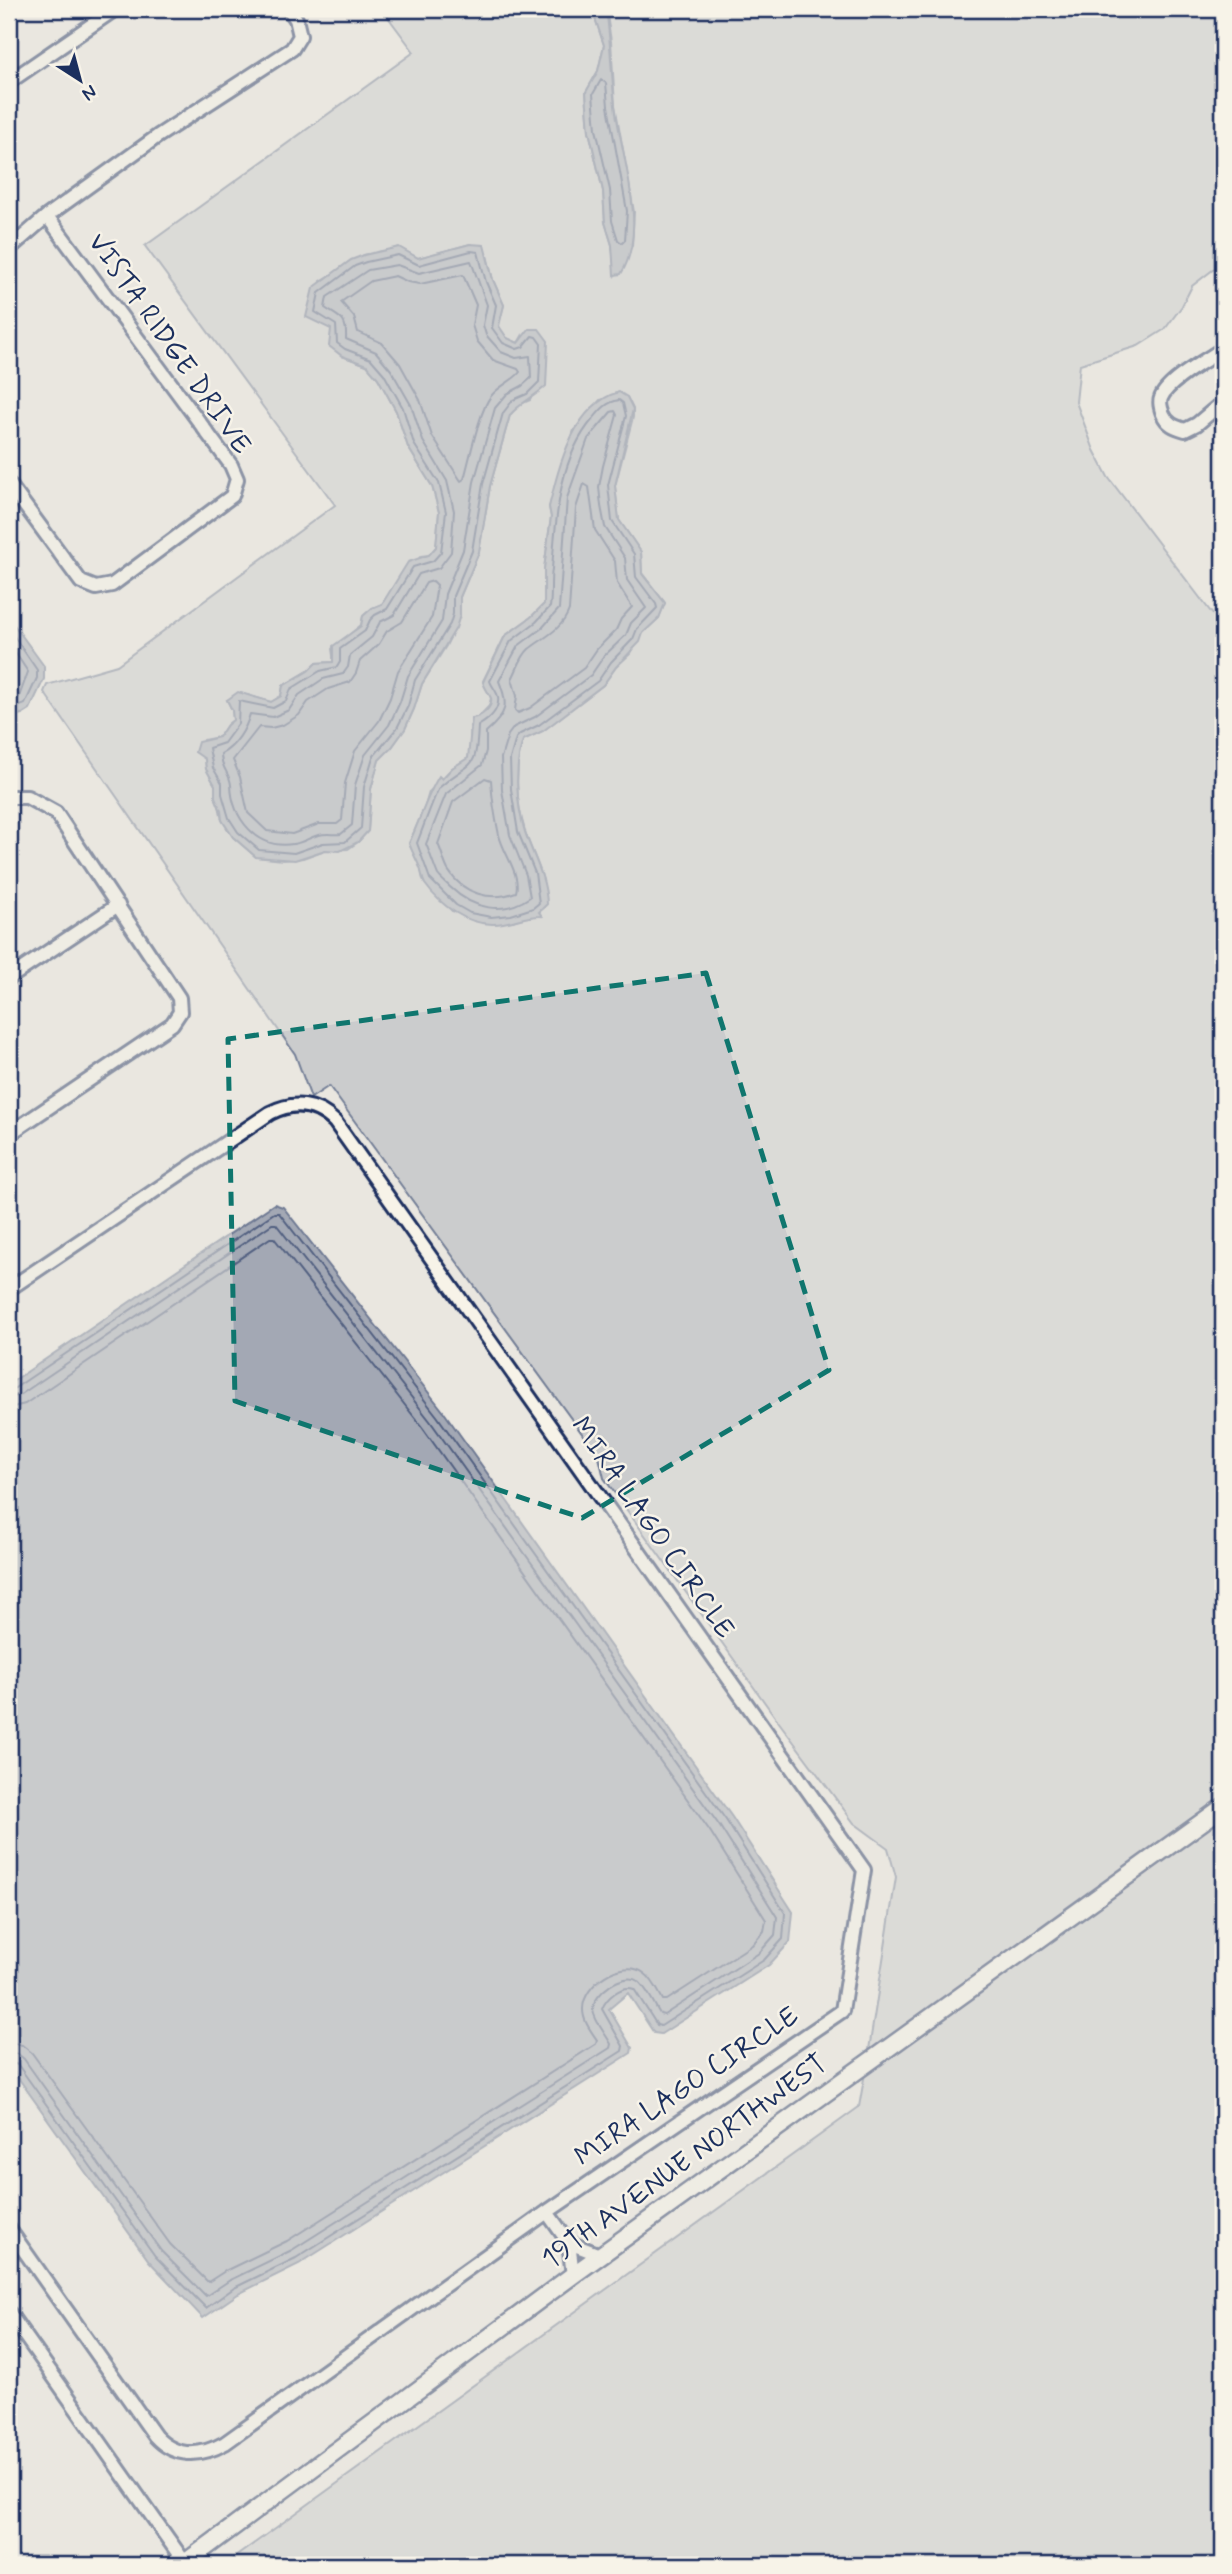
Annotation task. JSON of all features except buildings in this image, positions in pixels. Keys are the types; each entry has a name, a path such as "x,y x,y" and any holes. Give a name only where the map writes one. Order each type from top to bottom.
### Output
{"street":[{"path":"9,82 115,9"},
{"path":"9,249 47,216 158,136 292,49 300,36 296,19 289,9"},
{"name":"VISTA RIDGE DRIVE","path":"9,484 81,582 96,588 112,585 232,496 237,479 231,465 47,216"},
{"path":"1223,349 1171,384 1161,396 1160,405 1164,418 1174,427 1185,430 1197,424 1223,402"},
{"path":"9,797 27,797 56,813 179,998 180,1012 172,1024 9,1134"},
{"path":"9,978 118,905"},
{"name":"MIRA LAGO CIRCLE","path":"9,1289 270,1114 296,1105 312,1107 322,1112 335,1122 864,1870 842,2011 547,2212 225,2443 209,2451 195,2454 170,2449 155,2436 9,2229"},
{"name":"19TH AVENUE NORTHWEST","path":"184,2564 573,2275 1223,1807"},
{"path":"547,2212 569,2243 573,2275"},
{"path":"569,2243 600,2256"},
{"path":"9,2313 184,2564"}],"highlighted area":[{"path":"706,973 829,1370 582,1518 235,1401 228,1039"}],"shaded area":[{"path":"382,9 592,9 604,45 598,71 586,92 589,131 603,191 605,222 612,245 615,275 632,246 634,212 615,105 606,9 1223,9 1223,262 1192,286 1182,306 1165,329 1138,346 1080,364 1076,402 1094,450 1108,477 1223,628 1223,1800 868,2056 896,1877 888,1848 854,1823 778,1721 604,1478 599,1457 329,1086 311,1098 295,1054 44,692 47,685 117,665 335,505 145,246 414,52","holes":["470,244 487,255 493,280 504,305 498,326 507,338 518,343 522,336 530,400 518,405 510,415 490,486 479,552 460,597 460,615 446,646 422,684 405,729 379,760 371,789 368,831 348,849 325,850 303,858 283,860 256,857 233,837 222,820 215,785 206,769 203,740 219,737 233,720 227,700 247,695 271,702 281,696 283,686 316,663 334,662 332,649 361,625 363,616 382,604 421,556 429,555 436,547 439,512 432,486 408,447 396,411 378,378 367,365 342,356 332,329 321,281 364,255 399,248 418,258","627,397 633,417 615,486 619,520 641,552 642,573 665,603 659,618 643,633 631,653 603,685 543,731 523,740 518,762 518,797 525,831 544,888 544,908 539,912 541,916 529,915 513,921 452,911 424,882 420,866 409,844 429,792 452,768 468,758 471,749 470,726 489,706 491,698 483,681 505,636 544,604 544,569 551,517 549,507 574,430 600,400"]},
{"path":"1223,1815 1223,2565 224,2565 859,2107 865,2073"}],"water":[{"path":"592,9 606,9 615,106 633,214 629,256 621,274 614,275 603,191 589,131 586,92 598,71 604,45"},
{"path":"470,244 484,245 493,280 504,305 499,326 507,338 518,343 529,329 539,329 548,341 546,386 510,415 490,486 479,552 460,597 460,615 456,628 422,684 405,729 379,760 371,789 368,831 358,842 340,851 325,850 295,860 256,857 233,837 222,820 215,797 215,785 206,769 205,759 195,752 198,742 219,737 233,720 227,700 238,692 271,702 281,696 283,686 316,663 333,662 333,646 361,626 363,616 372,608 382,604 408,562 429,555 436,547 439,512 432,486 408,447 396,411 378,378 367,365 342,356 329,346 331,329 306,317 313,288 351,260 364,255 399,247 418,258"},
{"path":"619,392 627,397 633,409 615,486 619,520 641,552 642,574 665,603 659,618 643,633 640,642 603,685 543,731 523,740 517,774 518,798 525,832 544,885 547,904 539,912 542,916 500,924 474,921 446,906 431,892 424,882 409,843 439,776 442,779 452,768 468,758 472,718 482,714 490,705 491,698 483,682 505,636 544,604 544,569 551,517 549,507 570,439 590,410 603,399"},
{"path":"9,618 44,666 44,679 30,709 9,717"},
{"path":"274,1204 283,1207 443,1411 732,1817 793,1912 790,1942 769,1965 661,2034 654,2033 628,1993 609,2009 632,2048 631,2053 299,2264 238,2294 203,2318 149,2261 9,2065 9,1384"}]}
